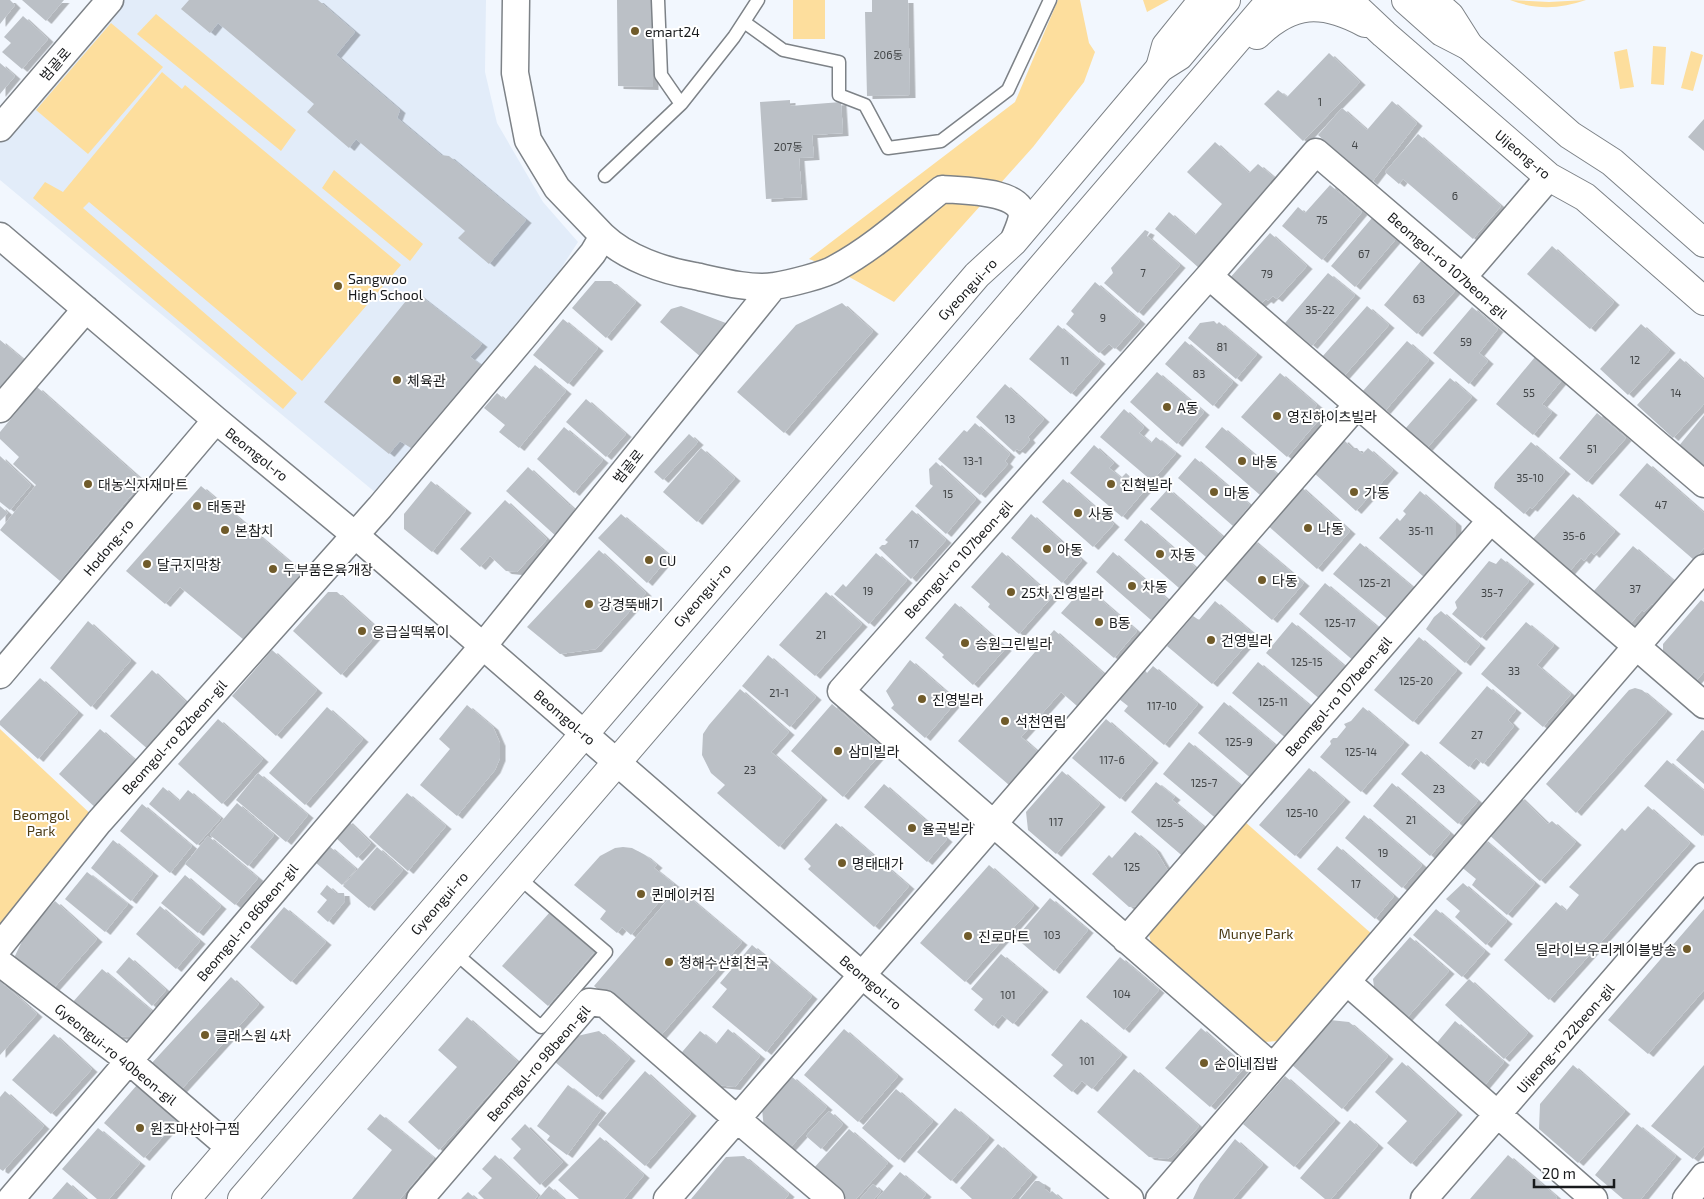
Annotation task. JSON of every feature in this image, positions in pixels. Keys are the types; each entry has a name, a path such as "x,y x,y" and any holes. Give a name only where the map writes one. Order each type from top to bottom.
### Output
{"main road":[{"path":"1160,68 1166,46 1202,0"},
{"name":"Gyeongui-ro","path":"186,1199 977,275 1013,242 1160,68 1179,56 1226,0"},
{"path":"242,1199 1271,0"},
{"name":"Uijeong-ro","path":"1348,0 1384,34 1549,177 1585,197 1704,301"},
{"path":"1406,0 1442,32 1469,46 1570,135 1612,162 1704,243"},
{"path":"1432,0 1450,16 1469,46"},
{"path":"1200,82 1278,16 1293,10 1318,7 1343,12 1384,34"}],"street":[{"name":"범골로","path":"0,128 110,0"},
{"path":"516,0 515,73 528,140 557,188 603,236 610,243 644,261 680,274 735,284 773,287 835,269 874,243 942,188 1006,196 1015,201 1021,209 1022,217 1013,242"},
{"name":"Beomgol-ro 107beon-gil","path":"1273,1067 840,691 1209,276 1316,152 1704,484"},
{"path":"1463,277 1549,177"},
{"name":"Beomgol-ro","path":"0,236 216,420 355,535 863,976 1130,1199"},
{"path":"355,535 528,333 593,252 603,236"},
{"path":"1209,276 1704,705"},
{"name":"범골로","path":"483,646 773,287"},
{"path":"0,409 86,309"},
{"path":"667,1199 863,976 1357,405"},
{"name":"Hodong-ro","path":"0,675 216,420"},
{"name":"Beomgol-ro 107beon-gil","path":"1126,940 1491,520"},
{"name":"Beomgol-ro 82beon-gil","path":"0,946 99,822 355,535"},
{"path":"1159,1199 1704,568"},
{"name":"Beomgol-ro 86beon-gil","path":"11,1199 483,646"},
{"name":"Uijeong-ro 22beon-gil","path":"1424,1199 1498,1116 1704,876"},
{"name":"Gyeongui-ro 40beon-gil","path":"0,963 129,1061 230,1148"},
{"path":"1347,982 1498,1116 1518,1130 1594,1199"},
{"name":"Beomgol-ro 98beon-gil","path":"420,1199 589,1002 605,1004 831,1199"},
{"path":"1686,1199 1704,1176"}],"lane":[{"path":"658,0 661,75 681,104"},
{"path":"605,176 681,104 744,22 758,0"},
{"path":"744,22 783,50 839,62 839,95 865,104 888,148 941,141 1008,90 1050,0"},
{"path":"454,952 541,1027 606,952 518,877"}],"shaded area":[{"name":"Sangwoo High School","path":"120,0 486,0 485,72 497,123 543,202 578,242 522,329 376,493 0,180 0,137"}],"green space":[{"path":"793,0 825,0 825,39 793,39"},
{"path":"1058,0 1080,0 1089,43 1095,52 1084,82 1033,147 894,302 835,269 809,259 1015,102"},
{"path":"1143,0 1169,0 1147,12"},
{"path":"1510,0 1549,2 1586,0 1557,7 1539,7"},
{"path":"156,14 296,130 281,151 137,34"},
{"path":"111,23 163,67 88,154 36,110"},
{"path":"1653,46 1666,47 1664,85 1651,84"},
{"path":"1627,49 1634,87 1620,89 1614,52"},
{"path":"1691,51 1703,55 1693,91 1681,88"},
{"path":"162,72 182,89 185,85 401,265 302,381 89,202 83,208 297,393 283,409 33,198 45,182 63,192"},
{"path":"334,170 423,244 410,261 322,188"},
{"name":"Beomgol Park","path":"0,729 96,819 0,936"},
{"name":"Munye Park","path":"1244,821 1373,935 1279,1041 1264,1042 1151,943 1148,930"}],"building":[{"path":"0,0 10,0 15,5 0,24"},
{"path":"22,0 64,0 46,21"},
{"path":"189,0 318,0 355,32 336,55 400,110 397,118 441,155 449,156 526,220 489,264 458,238 465,231 356,139 349,148 307,112 314,104 218,23 210,33 181,9"},
{"path":"617,0 653,0 653,87 618,86"},
{"path":"872,0 908,0 910,95 867,96 865,12 872,12"},
{"path":"23,16 48,39 22,69 2,52 11,43 4,37"},
{"path":"1329,53 1360,82 1303,141 1264,104 1278,90 1287,97"},
{"path":"0,63 15,76 0,94"},
{"path":"790,100 790,106 841,102 843,133 812,135 814,157 799,158 802,197 766,199 760,102"},
{"path":"1392,101 1417,123 1372,182 1318,135 1342,108 1367,130"},
{"path":"1704,119 1704,151 1688,137"},
{"path":"1418,134 1501,206 1473,239 1403,179 1399,184 1385,172"},
{"path":"1215,142 1249,173 1258,164 1277,180 1199,268 1155,229 1169,212 1195,235 1222,204 1187,172"},
{"path":"1330,185 1362,212 1322,260 1282,226 1298,207 1305,213"},
{"path":"1372,218 1396,239 1355,287 1331,266"},
{"path":"1145,230 1149,232 1147,236 1180,265 1138,313 1104,283 1113,273 1111,268"},
{"path":"1270,233 1307,266 1277,299 1273,296 1268,301 1266,299 1259,305 1228,280"},
{"path":"1552,246 1614,302 1590,329 1527,274"},
{"path":"1421,261 1455,291 1417,334 1384,305"},
{"path":"1328,273 1355,295 1312,346 1285,323"},
{"path":"595,281 611,281 636,302 606,338 572,308"},
{"path":"1095,282 1140,321 1115,349 1109,344 1099,353 1066,324 1074,314 1071,311"},
{"name":"체육관","path":"414,291 482,344 470,357 481,365 411,448 400,441 389,454 324,402"},
{"path":"842,303 873,331 784,433 737,392 796,325"},
{"path":"681,306 731,325 702,358 660,322 671,309"},
{"path":"1367,306 1389,325 1344,376 1322,357"},
{"path":"1472,307 1498,329 1479,353 1488,361 1469,384 1433,353"},
{"path":"563,319 598,348 568,384 533,355"},
{"path":"1214,321 1217,324 1219,322 1257,354 1236,379 1188,338 1200,323"},
{"path":"1641,324 1670,350 1628,395 1600,369"},
{"path":"1058,325 1100,361 1071,394 1029,359"},
{"path":"0,340 25,361 0,390"},
{"path":"1185,341 1233,382 1213,406 1165,364"},
{"path":"1407,341 1429,360 1385,411 1362,392"},
{"path":"1535,357 1562,380 1542,404 1552,412 1533,435 1496,404"},
{"path":"1680,358 1704,380 1704,404 1673,438 1637,405"},
{"path":"535,365 566,391 519,448 499,432 505,425 484,408 497,393 505,400"},
{"name":"A동","path":"1157,372 1204,412 1177,444 1130,402"},
{"name":"영진하이츠빌라","path":"1280,373 1317,405 1309,414 1318,421 1287,457 1241,417"},
{"path":"1450,378 1472,397 1427,448 1405,429"},
{"path":"1005,384 1044,419 1028,437 1030,440 1020,451 1017,449 1014,452 976,417"},
{"name":"대농식자재마트","path":"37,387 143,481 60,581 0,530 36,485 13,464 19,457 0,439 0,432"},
{"path":"586,399 626,434 606,457 566,422"},
{"path":"1124,409 1144,427 1139,433 1151,443 1156,437 1176,453 1152,481 1100,437"},
{"path":"1597,413 1626,438 1587,482 1559,458"},
{"path":"1704,415 1704,469 1678,447"},
{"path":"975,423 1010,454 1005,461 1008,464 980,495 938,459 964,430 967,432"},
{"path":"564,427 603,460 574,493 537,459"},
{"name":"바동","path":"1222,427 1278,475 1260,495 1205,447"},
{"path":"689,434 698,442 663,480 654,472"},
{"name":"가동","path":"1343,439 1352,448 1357,448 1362,454 1368,448 1393,470 1356,511 1314,473"},
{"path":"1531,442 1565,471 1532,509 1530,507 1524,514 1494,488 1495,483"},
{"name":"진혁빌라","path":"1094,445 1114,463 1109,468 1121,478 1126,473 1145,490 1122,517 1070,473"},
{"path":"701,448 735,478 697,522 663,492"},
{"path":"0,456 31,485 10,510 0,502"},
{"name":"마동","path":"1195,458 1250,505 1233,526 1178,478"},
{"path":"936,462 976,499 946,534 915,506 933,486 930,484 929,469"},
{"path":"1647,463 1704,513 1704,548 1694,560 1619,495"},
{"path":"528,467 579,514 557,537 506,491"},
{"name":"사동","path":"1063,479 1114,524 1093,547 1042,502"},
{"path":"431,481 466,510 432,552 404,529 404,514"},
{"path":"201,486 302,572 244,640 180,587 165,604 126,571"},
{"name":"나동","path":"1300,486 1350,531 1317,569 1266,524"},
{"path":"1168,489 1223,537 1206,557 1150,509"},
{"path":"1420,491 1456,523 1456,541 1424,577 1379,538 1397,518 1400,521 1406,514 1403,511"},
{"path":"1573,494 1615,531 1594,555 1591,552 1584,561 1581,558 1569,572 1532,540"},
{"path":"505,500 547,539 517,572 506,571 490,556 480,567 460,549"},
{"path":"0,506 8,513 0,521"},
{"path":"912,510 946,540 911,579 879,548 888,542 885,540"},
{"path":"621,514 670,556 647,583 598,538"},
{"name":"아동","path":"1031,514 1082,560 1062,583 1011,538"},
{"name":"자동","path":"1141,520 1196,568 1179,588 1124,540"},
{"name":"다동","path":"1252,539 1304,583 1272,620 1221,576"},
{"path":"1360,543 1416,590 1390,621 1333,574"},
{"path":"1633,546 1676,583 1655,607 1652,604 1644,612 1642,610 1630,624 1593,592"},
{"path":"599,550 646,593 596,649 560,654 527,627"},
{"name":"25차 진영빌라","path":"1002,552 1052,597 1019,634 988,607 990,604 971,587"},
{"name":"차동","path":"1113,552 1168,600 1151,620 1096,572"},
{"path":"876,553 907,580 869,624 834,594 843,584 846,587"},
{"path":"1501,558 1529,581 1481,638 1452,614 1457,608 1455,602 1489,561 1496,564"},
{"path":"1325,583 1381,630 1355,662 1299,614"},
{"name":"B동","path":"1085,586 1137,631 1114,658 1061,613"},
{"path":"328,592 337,592 380,631 341,675 293,631"},
{"path":"826,592 862,624 815,676 779,645"},
{"path":"1701,600 1704,602 1704,672 1692,685 1663,660 1663,644"},
{"name":"건영빌라","path":"1215,601 1255,635 1212,684 1167,646 1193,616 1199,620"},
{"name":"승원그린빌라","path":"955,603 1006,648 973,685 942,657 944,655 925,638"},
{"path":"1441,611 1480,645 1465,663 1426,629 1434,617"},
{"path":"88,621 131,660 91,707 50,668"},
{"path":"1292,622 1348,669 1322,701 1266,653"},
{"path":"1526,622 1554,645 1537,665 1571,694 1543,727 1481,674"},
{"name":"석천연립","path":"1054,630 1104,674 1077,706 1061,692 1021,737 1038,752 1009,785 958,741"},
{"path":"1419,637 1457,670 1413,722 1374,690"},
{"path":"272,650 317,690 276,736 232,696"},
{"path":"768,655 816,697 790,727 742,686"},
{"name":"진영빌라","path":"910,660 957,701 925,738 891,708 894,705 886,691"},
{"path":"1258,662 1314,709 1288,740 1232,693"},
{"path":"1153,666 1198,704 1164,745 1124,711 1128,706 1119,699 1144,669 1147,673"},
{"path":"152,670 189,705 150,751 110,716"},
{"path":"40,678 78,712 38,759 0,725 0,721"},
{"path":"1487,686 1516,710 1508,720 1514,726 1483,764 1476,758 1469,767 1439,743"},
{"path":"1635,688 1642,690 1667,711 1576,813 1546,784 1629,690"},
{"path":"740,689 789,732 771,752 822,797 779,847 717,793 725,785 711,773 702,755 703,734"},
{"path":"1224,702 1280,749 1254,781 1198,733"},
{"name":"삼미빌라","path":"832,704 884,750 843,797 791,751"},
{"path":"467,705 493,727 500,743 500,758 495,770 457,816 420,785 450,749 439,739"},
{"path":"327,707 363,739 305,805 269,773"},
{"path":"1363,707 1404,742 1361,792 1320,757 1331,744 1330,741 1333,738 1337,738 1346,727 1344,724 1351,721"},
{"path":"218,719 263,759 222,804 178,764"},
{"path":"1106,719 1153,760 1120,799 1072,758"},
{"path":"100,729 138,763 98,810 59,774"},
{"path":"1702,730 1704,731 1704,784 1676,760"},
{"path":"1189,742 1246,790 1219,821 1163,774"},
{"path":"1421,751 1478,801 1458,824 1401,774"},
{"path":"1667,760 1704,791 1704,833 1702,836 1644,786"},
{"path":"1309,768 1345,799 1295,856 1259,825"},
{"path":"1062,771 1100,804 1056,854 1028,830 1026,812"},
{"path":"258,773 308,815 286,842 236,800"},
{"path":"1156,782 1175,797 1172,800 1209,831 1186,859 1131,812"},
{"path":"1392,783 1450,833 1430,856 1373,806"},
{"name":"율곡빌라","path":"884,784 947,839 927,862 864,807"},
{"path":"163,787 179,801 188,790 221,818 197,845 149,804"},
{"path":"407,793 446,826 408,871 369,837"},
{"path":"1519,796 1548,824 1552,821 1576,842 1540,881 1486,832"},
{"path":"237,803 274,835 248,866 210,835"},
{"path":"142,804 192,846 170,873 120,831"},
{"path":"1648,806 1690,843 1549,1000 1504,960 1556,902 1566,911 1579,895 1569,887 1622,828 1625,831"},
{"path":"1364,815 1422,865 1402,888 1345,838"},
{"path":"347,820 371,843 357,858 333,835"},
{"path":"836,823 909,886 874,927 808,869 811,866 804,859"},
{"path":"1135,832 1155,849 1171,876 1144,906 1129,907 1092,874 1109,855 1112,858"},
{"path":"208,836 258,878 235,905 185,864"},
{"path":"1482,838 1535,883 1507,915 1472,885 1476,879 1459,865"},
{"path":"113,840 153,873 131,901 91,868"},
{"path":"329,846 356,869 342,885 315,862"},
{"path":"1337,846 1394,896 1375,919 1317,869"},
{"path":"377,847 403,870 369,908 343,886"},
{"path":"615,848 632,848 645,855 657,865 654,868 674,884 631,935 622,927 617,933 600,919 606,911 574,885 600,856"},
{"path":"989,865 1034,905 965,982 920,943"},
{"path":"87,872 128,904 105,932 65,899"},
{"path":"185,875 221,906 198,933 161,903"},
{"path":"1463,883 1507,921 1486,945 1455,917 1460,911 1446,899"},
{"path":"327,885 336,893 344,893 345,901 328,922 317,912 327,900 320,894"},
{"path":"678,888 742,942 657,1040 594,986"},
{"path":"1050,898 1088,930 1054,971 1016,938"},
{"path":"55,901 97,939 51,991 14,958 26,933"},
{"path":"160,906 200,941 176,969 136,934"},
{"path":"284,907 326,942 291,982 250,947"},
{"path":"1436,909 1485,951 1462,977 1413,935"},
{"name":"딜라이브우리케이블방송","path":"1704,909 1704,990 1648,1054 1608,1020"},
{"path":"550,912 595,951 568,983 578,992 568,1003 558,994 548,1006 502,966"},
{"path":"1410,937 1449,971 1404,1021 1375,995 1373,979"},
{"path":"752,945 812,996 766,1052 712,1007 727,989 720,983"},
{"path":"1001,954 1043,989 1013,1024 1002,1015 993,1026 974,1010 983,999 971,989"},
{"path":"129,957 166,990 152,1006 116,972"},
{"path":"1120,957 1159,990 1124,1030 1086,997"},
{"path":"102,969 152,1011 131,1037 112,1036 72,1003"},
{"name":"클래스원 4차","path":"231,977 259,1004 179,1092 150,1065"},
{"path":"1469,979 1528,1033 1504,1059 1445,1005"},
{"path":"0,981 37,1014 0,1055"},
{"path":"467,1017 518,1062 439,1150 408,1122 457,1067 438,1050"},
{"path":"1081,1019 1122,1054 1092,1089 1082,1081 1072,1092 1053,1076 1063,1065 1051,1055"},
{"path":"1330,1020 1349,1022 1388,1056 1342,1109 1291,1064"},
{"path":"1455,1021 1504,1062 1479,1092 1430,1051"},
{"path":"1201,1028 1245,1067 1210,1107 1165,1068"},
{"path":"728,1029 760,1056 735,1087 709,1084 677,1058 700,1031 716,1044"},
{"path":"844,1029 898,1076 858,1122 804,1075"},
{"path":"599,1031 630,1058 597,1097 555,1062 577,1036"},
{"path":"54,1034 92,1069 51,1114 12,1080"},
{"path":"1402,1062 1457,1112 1411,1164 1387,1143 1407,1121 1375,1092"},
{"path":"1573,1065 1625,1111 1578,1163 1539,1129 1540,1104"},
{"path":"1704,1065 1704,1146 1693,1159 1651,1126"},
{"path":"1134,1069 1199,1126 1172,1156 1167,1159 1149,1157 1097,1112"},
{"path":"645,1071 691,1113 645,1166 598,1125"},
{"path":"791,1076 827,1107 788,1150 764,1129 762,1109"},
{"path":"1285,1076 1335,1120 1294,1167 1243,1124"},
{"path":"137,1085 178,1120 144,1158 104,1123"},
{"path":"568,1085 601,1110 567,1155 547,1140 550,1136 537,1126"},
{"path":"896,1089 933,1121 899,1160 862,1128"},
{"path":"5,1091 44,1126 3,1171 0,1169 0,1097"},
{"path":"955,1108 989,1137 951,1181 917,1152"},
{"path":"829,1111 843,1124 821,1149 806,1136"},
{"path":"380,1114 434,1158 400,1199 352,1199 392,1150 367,1129"},
{"path":"1350,1120 1378,1145 1331,1199 1325,1199 1300,1178"},
{"path":"525,1124 563,1162 540,1185 513,1158 521,1149 511,1139"},
{"path":"1637,1124 1676,1156 1641,1199 1623,1199 1595,1175"},
{"path":"98,1128 140,1163 109,1199 97,1199 62,1169"},
{"path":"849,1129 888,1163 856,1199 846,1199 813,1169"},
{"path":"600,1137 644,1175 624,1199 579,1199 558,1180"},
{"path":"1235,1139 1263,1164 1233,1199 1193,1199 1200,1184"},
{"path":"998,1144 1032,1174 1011,1199 972,1199 960,1188"},
{"path":"495,1155 538,1195 535,1199 484,1199 478,1193 492,1178 482,1169"},
{"path":"1508,1155 1557,1197 1556,1199 1470,1199"},
{"path":"744,1156 789,1194 785,1199 691,1199 726,1157"},
{"path":"900,1172 926,1194 922,1199 877,1199"},
{"path":"1035,1181 1045,1185 1045,1189 1050,1193 1052,1191 1061,1199 1020,1199"},
{"path":"67,1182 86,1199 52,1199"},
{"path":"873,1184 881,1191 874,1199 860,1199"},
{"path":"549,1186 564,1199 538,1199"},
{"path":"468,1192 476,1199 461,1199"}],"place":[{"name":"emart24","path":"635,31"},
{"name":"Sangwoo High School","path":"338,286"},
{"name":"체육관","path":"397,380"},
{"name":"A동","path":"1167,407"},
{"name":"영진하이츠빌라","path":"1277,416"},
{"name":"바동","path":"1242,461"},
{"name":"대농식자재마트","path":"88,484"},
{"name":"진혁빌라","path":"1111,484"},
{"name":"마동","path":"1214,492"},
{"name":"가동","path":"1354,492"},
{"name":"태동관","path":"197,506"},
{"name":"사동","path":"1078,513"},
{"name":"나동","path":"1308,528"},
{"name":"본참치","path":"225,530"},
{"name":"아동","path":"1047,549"},
{"name":"자동","path":"1160,554"},
{"name":"CU","path":"649,560"},
{"name":"달구지막창","path":"147,564"},
{"name":"두부품은육개장","path":"273,569"},
{"name":"다동","path":"1262,580"},
{"name":"차동","path":"1132,586"},
{"name":"25차 진영빌라","path":"1011,592"},
{"name":"강경뚝배기","path":"589,604"},
{"name":"B동","path":"1099,622"},
{"name":"응급실떡볶이","path":"362,631"},
{"name":"건영빌라","path":"1211,640"},
{"name":"승원그린빌라","path":"965,643"},
{"name":"진영빌라","path":"922,699"},
{"name":"석천연립","path":"1005,721"},
{"name":"삼미빌라","path":"838,751"},
{"name":"율곡빌라","path":"912,828"},
{"name":"명태대가","path":"842,863"},
{"name":"퀸메이커짐","path":"641,894"},
{"name":"진로마트","path":"968,936"},
{"name":"딜라이브우리케이블방송","path":"1687,949"},
{"name":"청해수산회천국","path":"669,962"},
{"name":"클래스원 4차","path":"205,1035"},
{"name":"순이네집밥","path":"1204,1063"},
{"name":"원조마산아구찜","path":"140,1128"}]}
